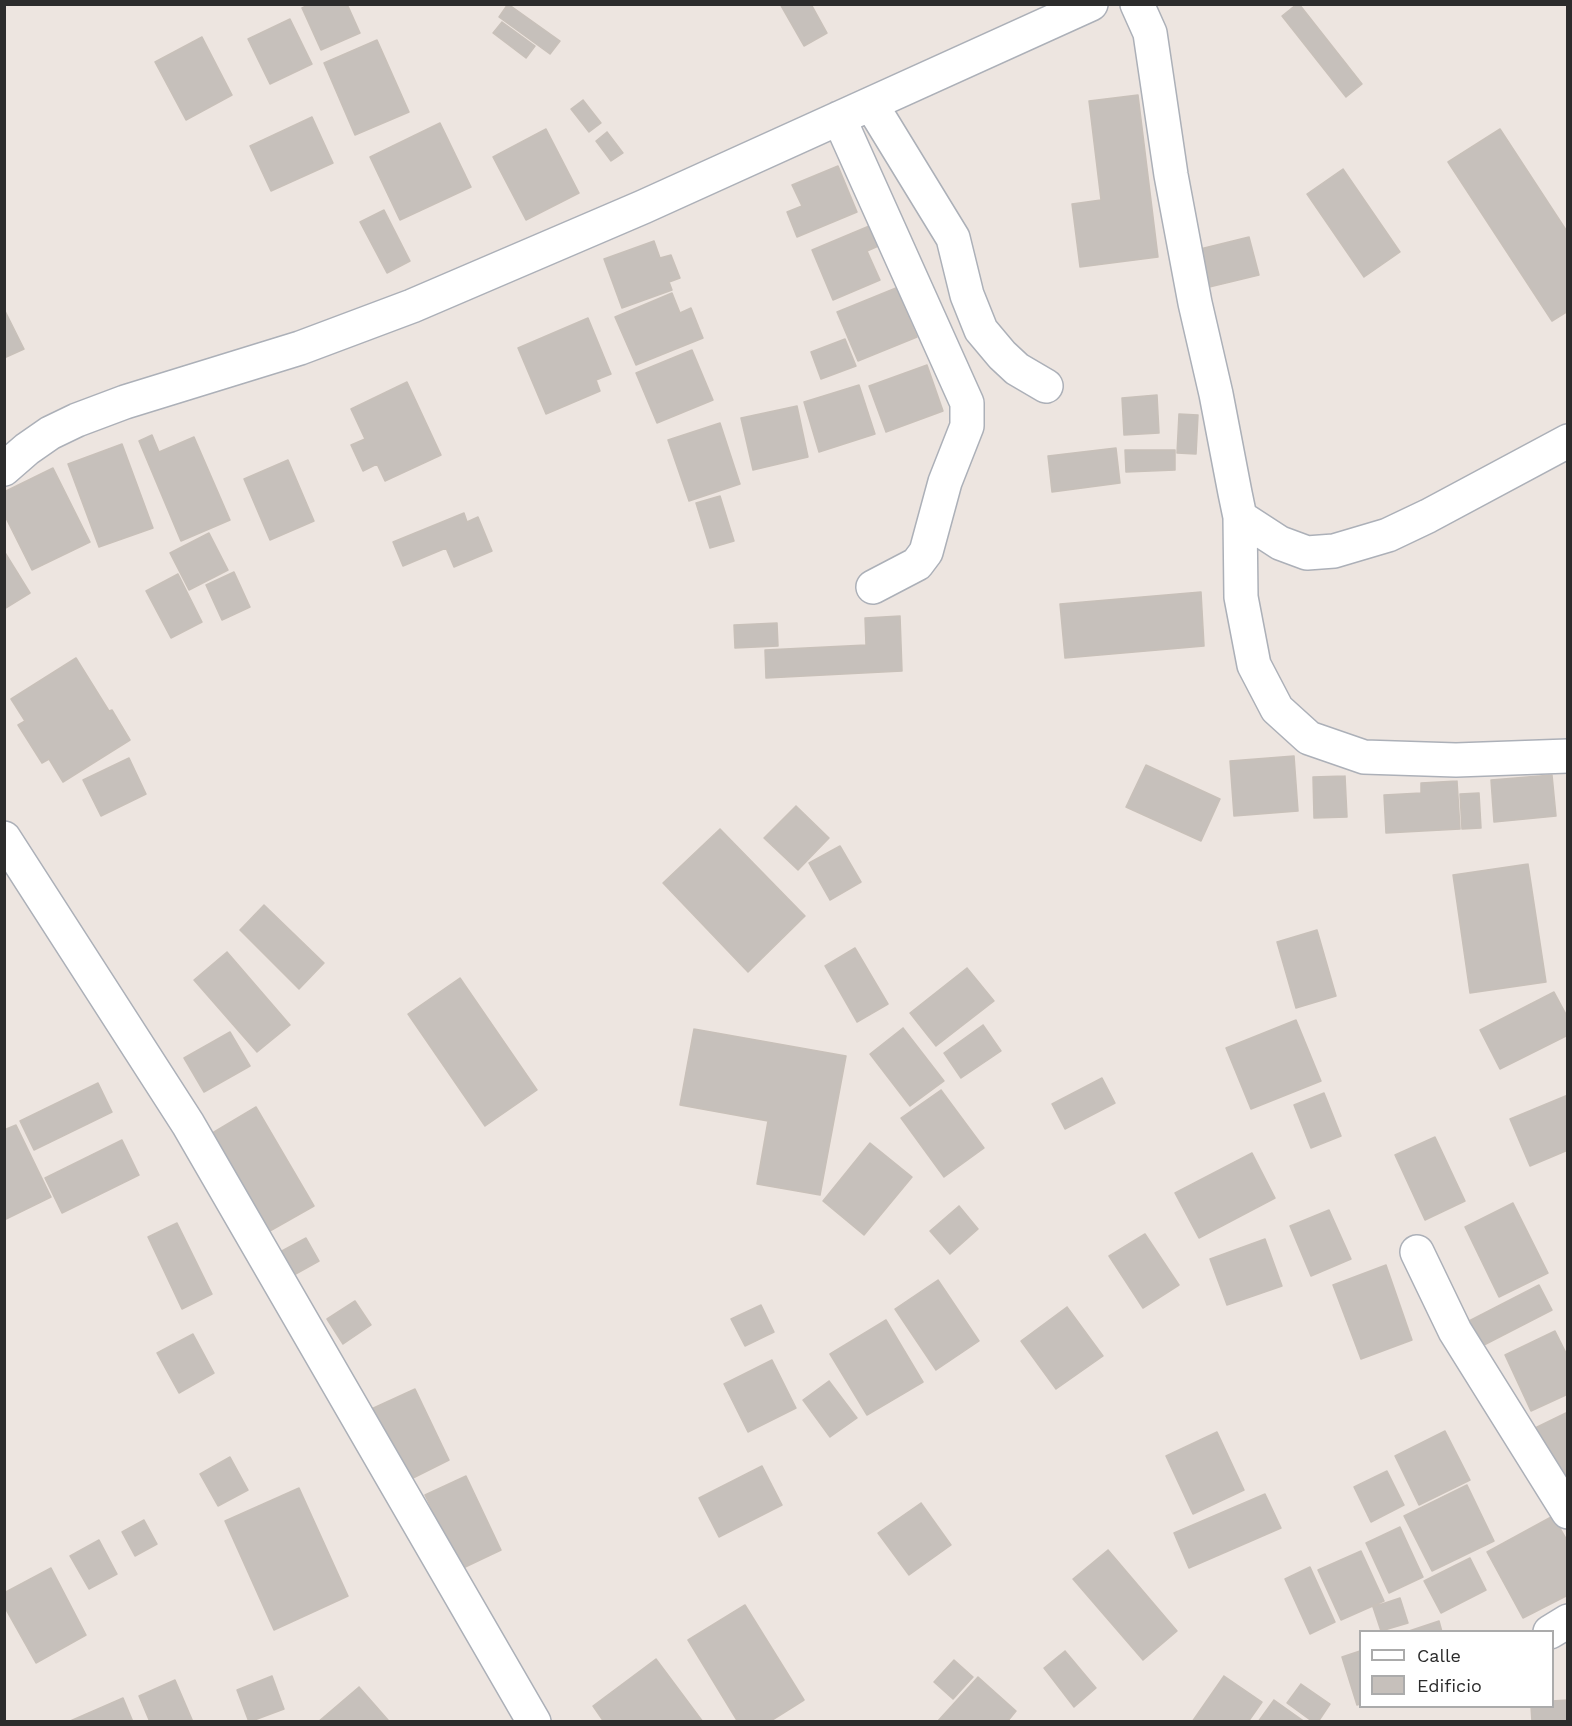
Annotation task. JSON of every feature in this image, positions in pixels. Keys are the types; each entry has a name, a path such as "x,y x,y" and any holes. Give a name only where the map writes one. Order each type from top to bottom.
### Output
{"street":[{"path":"4,469 50,433 77,420 125,402 300,348 412,306 644,207 1091,4"},
{"path":"1137,4 1150,33 1171,175 1192,291 1216,394 1240,517 1241,597 1254,664 1277,709 1309,738 1364,757 1456,760 1568,756"},
{"path":"871,104 953,238 968,296 981,330 1017,369 1046,386"},
{"path":"839,118 967,403 968,426 945,482 926,552 917,564 873,586"},
{"path":"1240,517 1280,543 1298,550 1307,553 1335,551 1388,535 1568,441"},
{"path":"4,838 188,1124 534,1722"},
{"path":"1417,1252 1455,1331 1568,1512"},
{"path":"1553,1630 1568,1621"}],"building":[{"path":"310,4 347,4 360,33 321,50 302,8"},
{"path":"508,4 560,41 550,54 499,17"},
{"path":"780,4 811,4 827,33 804,46"},
{"path":"1297,4 1362,84 1346,97 1282,16"},
{"path":"290,19 312,64 270,84 248,39"},
{"path":"502,22 535,46 526,58 493,33"},
{"path":"202,37 232,95 186,120 155,62"},
{"path":"377,40 409,112 355,135 324,63"},
{"path":"1138,95 1158,257 1080,267 1072,204 1101,200 1089,101"},
{"path":"583,100 601,123 589,132 571,109"},
{"path":"312,117 333,163 271,191 250,146"},
{"path":"440,123 471,187 400,220 370,157"},
{"path":"546,129 579,193 526,220 493,157"},
{"path":"1500,129 1568,233 1568,311 1552,321 1448,162"},
{"path":"607,132 623,153 611,161 596,141"},
{"path":"838,166 857,212 797,237 787,212 802,206 792,185"},
{"path":"1343,169 1400,252 1364,277 1307,194"},
{"path":"384,210 410,261 387,273 360,222"},
{"path":"874,224 883,244 867,251 880,280 833,300 812,250"},
{"path":"1249,237 1259,275 1201,289 1192,251"},
{"path":"654,241 660,258 671,255 680,278 669,282 672,290 622,308 604,259"},
{"path":"896,288 917,337 858,361 837,312"},
{"path":"672,293 680,313 691,308 703,338 636,365 615,317"},
{"path":"4,309 24,349 4,358"},
{"path":"588,318 611,374 596,380 600,391 546,414 518,348"},
{"path":"845,339 856,366 821,379 811,352"},
{"path":"692,350 713,400 657,423 636,373"},
{"path":"927,365 943,411 886,432 869,386"},
{"path":"407,382 441,455 385,481 377,464 363,471 351,445 365,439 351,409"},
{"path":"859,385 875,434 819,452 804,402"},
{"path":"1157,395 1159,433 1124,435 1122,398"},
{"path":"797,406 808,457 753,470 741,418"},
{"path":"1179,414 1198,415 1196,454 1177,453"},
{"path":"720,423 740,484 689,501 668,440"},
{"path":"152,435 159,452 194,437 230,520 181,541 139,441"},
{"path":"122,444 153,528 99,547 68,464"},
{"path":"1116,448 1120,483 1052,492 1048,456"},
{"path":"1125,450 1175,450 1175,470 1126,472"},
{"path":"288,460 314,521 270,540 244,479"},
{"path":"53,468 90,542 32,570 4,514 4,492"},
{"path":"720,496 734,541 710,548 696,503"},
{"path":"464,513 467,522 478,517 492,551 454,567 446,548 403,566 393,542"},
{"path":"209,533 228,570 189,590 170,553"},
{"path":"4,551 30,593 4,609"},
{"path":"234,572 250,607 222,620 206,585"},
{"path":"178,574 202,622 171,638 146,591"},
{"path":"1201,592 1204,646 1065,658 1060,604"},
{"path":"900,616 902,671 766,678 765,650 866,645 865,618"},
{"path":"777,623 778,646 735,648 734,625"},
{"path":"76,658 130,740 63,782 49,759 42,763 18,725 25,721 11,699"},
{"path":"1294,756 1298,811 1234,816 1230,761"},
{"path":"129,758 146,794 101,816 83,780"},
{"path":"1146,765 1220,799 1201,841 1126,807"},
{"path":"1552,775 1556,816 1494,822 1491,780"},
{"path":"1345,776 1347,817 1314,818 1313,777"},
{"path":"1457,781 1460,829 1386,833 1384,795 1421,793 1421,783"},
{"path":"1479,793 1481,828 1462,829 1460,794"},
{"path":"796,806 829,838 798,870 764,838"},
{"path":"720,829 805,916 748,972 663,883"},
{"path":"840,846 861,882 830,900 809,863"},
{"path":"1528,864 1546,982 1470,993 1453,875"},
{"path":"264,905 324,963 299,989 240,930"},
{"path":"1317,930 1336,996 1296,1008 1277,942"},
{"path":"855,948 888,1004 857,1022 825,966"},
{"path":"227,952 290,1025 257,1052 194,980"},
{"path":"967,968 994,1001 936,1046 910,1013"},
{"path":"460,978 537,1090 485,1126 408,1014"},
{"path":"1554,992 1568,1018 1568,1035 1500,1069 1480,1030"},
{"path":"1296,1020 1321,1081 1251,1109 1226,1048"},
{"path":"983,1025 1001,1051 961,1078 944,1053"},
{"path":"903,1028 944,1081 910,1106 870,1054"},
{"path":"694,1029 846,1056 820,1195 757,1184 768,1121 680,1105"},
{"path":"230,1032 250,1066 204,1092 184,1058"},
{"path":"1102,1078 1115,1103 1065,1129 1052,1104"},
{"path":"98,1083 112,1112 34,1150 20,1121"},
{"path":"941,1090 984,1148 944,1177 901,1118"},
{"path":"1324,1093 1341,1136 1311,1148 1294,1105"},
{"path":"1568,1095 1568,1150 1530,1166 1510,1119"},
{"path":"256,1107 314,1206 261,1236 204,1138"},
{"path":"16,1125 51,1197 4,1220 4,1130"},
{"path":"1435,1137 1465,1201 1425,1220 1395,1155"},
{"path":"122,1140 139,1175 62,1213 45,1178"},
{"path":"870,1143 912,1177 864,1235 823,1201"},
{"path":"1252,1153 1275,1198 1199,1238 1175,1193"},
{"path":"1513,1203 1548,1273 1499,1297 1465,1227"},
{"path":"959,1206 978,1229 950,1254 930,1231"},
{"path":"1329,1210 1351,1259 1311,1276 1290,1226"},
{"path":"177,1223 212,1294 182,1309 148,1237"},
{"path":"1145,1234 1179,1285 1143,1308 1109,1256"},
{"path":"306,1238 319,1261 292,1276 280,1252"},
{"path":"1265,1239 1282,1286 1227,1305 1210,1259"},
{"path":"1386,1265 1412,1340 1361,1359 1333,1285"},
{"path":"938,1280 979,1341 936,1370 895,1309"},
{"path":"1539,1285 1552,1310 1482,1346 1469,1321"},
{"path":"355,1301 371,1325 343,1344 327,1319"},
{"path":"761,1305 774,1332 745,1346 731,1319"},
{"path":"1067,1307 1103,1356 1056,1389 1021,1341"},
{"path":"886,1320 923,1382 867,1415 830,1354"},
{"path":"1555,1331 1568,1357 1568,1394 1531,1411 1505,1355"},
{"path":"193,1334 214,1373 179,1393 157,1353"},
{"path":"772,1360 796,1408 748,1432 724,1384"},
{"path":"829,1381 857,1418 830,1437 803,1400"},
{"path":"415,1389 449,1460 401,1484 367,1411"},
{"path":"1568,1412 1568,1473 1555,1479 1531,1430"},
{"path":"1445,1431 1470,1480 1419,1505 1395,1456"},
{"path":"1217,1432 1244,1490 1193,1514 1166,1456"},
{"path":"230,1457 248,1490 218,1506 200,1474"},
{"path":"762,1466 782,1505 719,1537 699,1498"},
{"path":"1387,1471 1404,1505 1371,1522 1354,1487"},
{"path":"466,1476 501,1550 461,1569 425,1495"},
{"path":"1467,1485 1494,1541 1432,1571 1404,1516"},
{"path":"299,1488 348,1596 274,1630 225,1521"},
{"path":"1265,1494 1281,1528 1189,1568 1174,1533"},
{"path":"921,1503 951,1545 909,1575 878,1533"},
{"path":"1553,1516 1568,1542 1568,1595 1523,1618 1487,1552"},
{"path":"144,1520 157,1544 135,1556 122,1532"},
{"path":"1400,1527 1423,1577 1389,1593 1366,1543"},
{"path":"99,1540 117,1574 89,1589 70,1556"},
{"path":"1108,1550 1177,1631 1143,1660 1073,1579"},
{"path":"1361,1551 1384,1601 1341,1620 1318,1570"},
{"path":"1470,1558 1486,1590 1441,1613 1424,1581"},
{"path":"1310,1567 1335,1622 1310,1634 1285,1579"},
{"path":"51,1568 86,1635 36,1663 4,1606 4,1593"},
{"path":"1400,1598 1408,1623 1381,1630 1373,1607"},
{"path":"745,1605 804,1700 769,1722 738,1722 688,1640"},
{"path":"1439,1621 1441,1630 1412,1630"},
{"path":"1065,1651 1096,1688 1074,1707 1044,1668"},
{"path":"1359,1651 1359,1704 1357,1705 1342,1657"},
{"path":"656,1659 703,1722 604,1722 593,1706"},
{"path":"954,1660 973,1677 953,1699 934,1682"},
{"path":"272,1676 284,1709 249,1722 237,1690"},
{"path":"1224,1676 1262,1702 1248,1722 1192,1722"},
{"path":"978,1677 1016,1711 1007,1722 937,1722"},
{"path":"175,1680 193,1722 150,1722 139,1696"},
{"path":"1301,1684 1330,1704 1318,1722 1313,1722 1287,1703"},
{"path":"359,1687 388,1720 386,1722 318,1722"},
{"path":"123,1698 133,1722 68,1722"},
{"path":"1274,1700 1305,1722 1258,1722"},
{"path":"1568,1700 1568,1722 1532,1722 1531,1708 1554,1708 1554,1701"}]}
